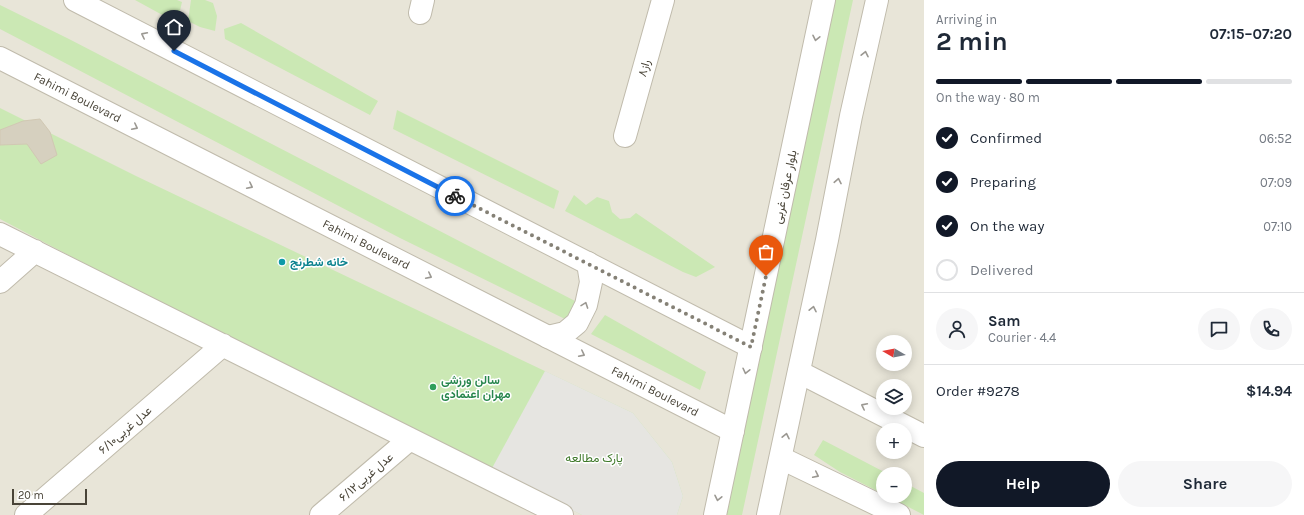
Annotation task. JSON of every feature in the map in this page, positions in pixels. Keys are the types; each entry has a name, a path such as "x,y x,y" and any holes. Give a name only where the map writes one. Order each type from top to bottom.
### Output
{"street":[{"path":"75,0 751,347"},
{"name":"راز۸","path":"625,136 663,0"},
{"name":"بلوار عرفان غربی","path":"715,515 824,0"},
{"path":"768,515 827,240 851,116 876,0"},
{"name":"Fahimi Boulevard","path":"0,58 733,431"},
{"path":"0,234 562,515"},
{"path":"0,282 35,251"},
{"path":"548,337 565,333 577,324 586,305 591,282 588,263"},
{"name":"۶/۱۰عدل غربی","path":"26,515 223,345"},
{"path":"799,372 924,436"},
{"name":"۶/۱۲عدل غربی","path":"321,515 410,439"},
{"path":"781,458 899,515"}],"shaded area":[{"path":"0,0 924,0 924,515 0,515"},
{"path":"545,371 633,413 672,462 683,496 677,515 582,515 491,470"}],"green space":[{"path":"135,0 177,0 182,2 177,23"},
{"path":"191,0 205,0 213,3 217,16 215,31 200,27 188,21"},
{"path":"835,0 853,0 742,515 724,515"},
{"path":"0,5 69,39 575,301 569,321 400,238 0,29"},
{"path":"241,23 378,101 370,115 225,39 224,29"},
{"name":"پارک مطالعه","path":"0,108 136,176 633,413 672,462 683,496 677,515 582,515 190,319 0,219"},
{"path":"397,110 559,191 554,209 393,129"},
{"path":"574,195 586,205 597,197 609,201 612,212 620,219 630,218 636,213 715,267 696,277 683,272 565,211"},
{"path":"605,315 706,372 700,390 591,334"},
{"path":"823,440 876,468 876,490 840,472 814,455"},
{"path":"912,487 924,493 924,515 901,503 912,503"}],"building":[{"path":"40,119 50,132 57,155 41,164 27,144 0,145 0,130 23,121"}],"way so far":[{"path":"455,196 751,347 766,276"}],"place":[{"name":"خانه شطرنج","path":"282,262"},
{"name":"سالن ورزشی مهران اعتمادی","path":"433,387"}],"route":[{"path":"174,51 455,196"}]}
